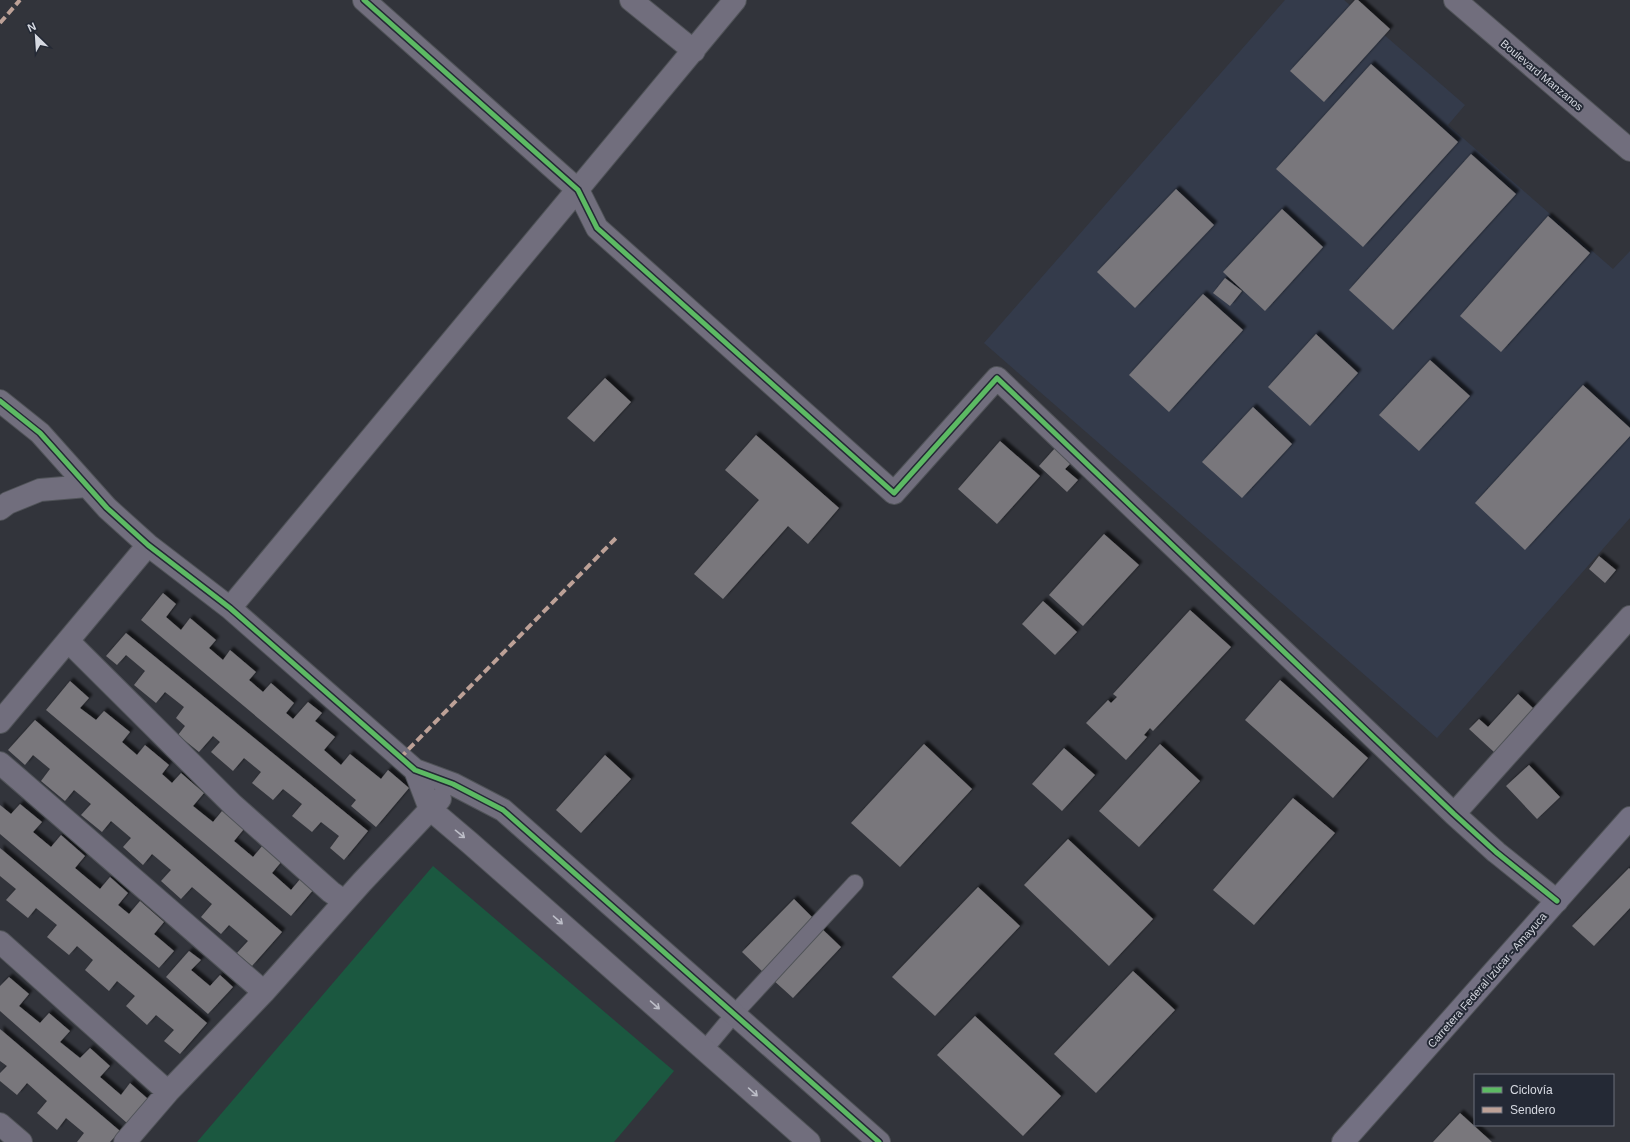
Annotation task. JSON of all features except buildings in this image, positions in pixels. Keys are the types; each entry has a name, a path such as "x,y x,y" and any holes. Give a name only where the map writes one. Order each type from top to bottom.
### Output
{"main road":[{"name":"Carretera Federal Izúcar - Amayuca","path":"1343,1142 1630,818"}],"street":[{"path":"364,0 578,190 597,228 894,493 997,378 1454,814 1496,852 1556,901"},
{"path":"631,0 694,51"},
{"path":"230,608 736,0"},
{"name":"Boulevard Manzanos","path":"1466,4 1630,150"},
{"path":"0,401 40,433 107,508 148,545 230,608 415,770 453,784 503,810 735,1013 879,1142"},
{"path":"0,509 8,503 40,490 87,486"},
{"path":"0,722 69,642 148,545"},
{"path":"1454,814 1630,617"},
{"path":"69,642 233,805 344,902"},
{"path":"0,763 264,992"},
{"path":"415,770 430,810 470,843 809,1142"},
{"path":"125,1142 168,1092 264,992 344,902 453,784"},
{"path":"0,942 168,1092"},
{"path":"0,1124 21,1142"}],"lane":[{"path":"705,1049 735,1013 855,883"}],"shaded area":[{"path":"1285,0 1344,0 1465,105 1448,125 1613,269 1630,251 1630,518 1437,738 984,343"}],"green space":[{"path":"433,866 674,1071 614,1142 197,1142"}],"marked path":[{"path":"0,23 20,0"},
{"path":"400,758 617,537"}],"cycle path":[{"path":"364,0 578,190 597,228 894,493 997,378 1454,814 1496,852 1557,901"},
{"path":"0,401 40,433 107,508 148,545 230,608 415,770 453,784 503,810 879,1142"}]}
